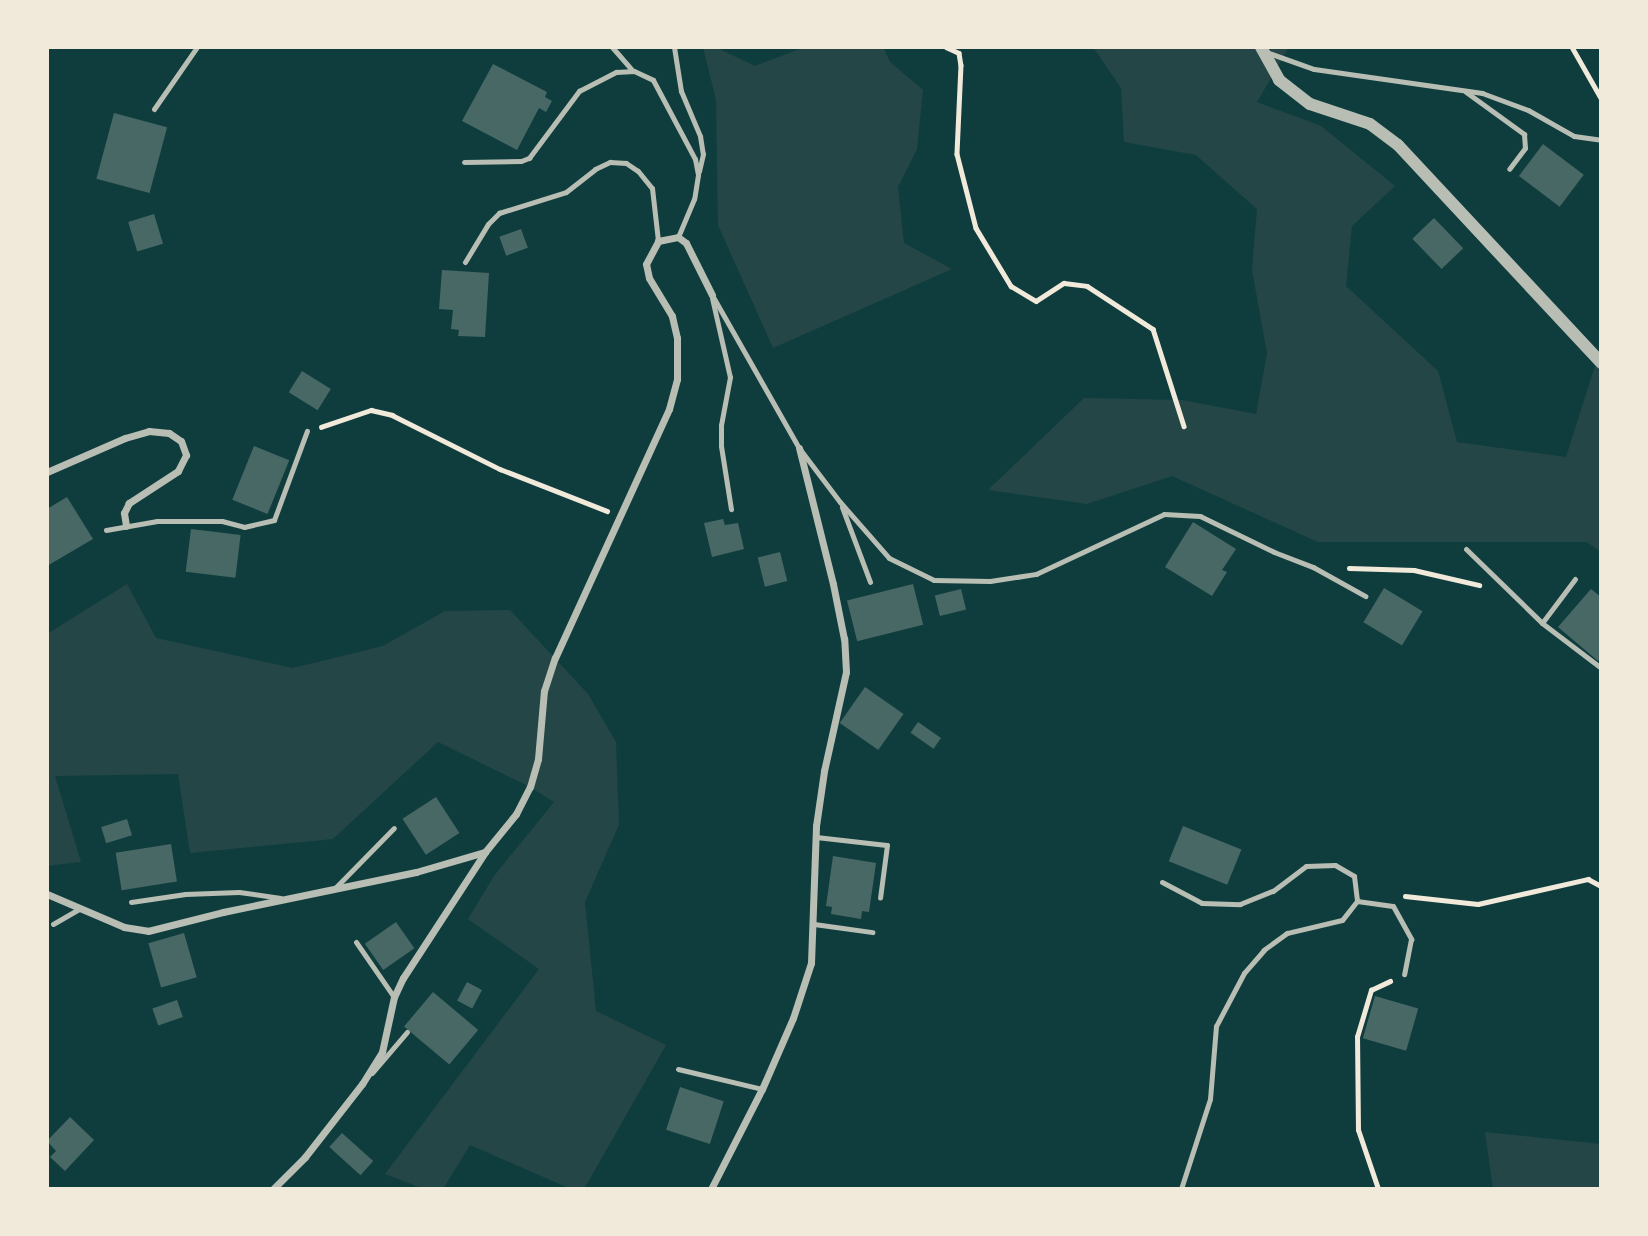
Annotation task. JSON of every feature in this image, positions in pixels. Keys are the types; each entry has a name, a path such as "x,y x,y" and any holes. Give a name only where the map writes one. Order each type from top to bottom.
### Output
{"street":[{"path":"1262,49 1279,80 1310,104 1370,124 1398,145 1601,362"},
{"path":"274,1189 305,1157 362,1084 382,1052 394,998 485,852 516,814 530,787 538,759 544,691 555,658 669,409 677,379 677,338 672,316 649,278 646,264 658,241 678,237 686,243 712,295"},
{"path":"47,472 125,438 149,431 169,433 181,441 186,455 178,471 129,503 124,513 126,526"},
{"path":"711,1189 762,1089 793,1018 811,963 816,836 824,771 846,672 844,639 818,517 799,448"},
{"path":"47,894 83,907 124,927 148,930 223,912 331,892 485,852"}],"lane":[{"path":"154,110 197,47"},
{"path":"612,47 634,71 653,80 673,123 691,152 698,175"},
{"path":"674,47 681,91 700,136 702,153 688,220 678,237"},
{"path":"1262,49 1314,69 1464,90 1505,100 1574,136 1601,140"},
{"path":"464,162 529,158 579,91 616,72 634,71"},
{"path":"1464,90 1524,134 1525,148 1509,169"},
{"path":"465,262 488,224 499,213 566,192 595,169 610,162 625,163 638,172 652,188 658,241"},
{"path":"712,295 799,448 840,502 889,558 934,580 989,581 1036,574 1164,514 1200,516 1274,552 1313,566 1365,596"},
{"path":"712,295 730,377 721,425 721,446 731,509"},
{"path":"106,530 201,520 244,527 274,520 307,431"},
{"path":"840,502 870,582"},
{"path":"1466,549 1542,623 1601,668"},
{"path":"1542,623 1575,579"},
{"path":"331,892 394,828"},
{"path":"816,836 887,845 880,898"},
{"path":"1162,882 1202,903 1240,904 1273,891 1306,866 1335,865 1354,876 1357,901 1342,920 1287,933 1264,950 1237,985 1216,1026 1210,1099 1181,1189"},
{"path":"131,902 185,894 239,892 290,900"},
{"path":"1357,901 1393,906 1411,939 1404,974"},
{"path":"53,924 83,907"},
{"path":"814,924 872,932"},
{"path":"356,942 394,998"},
{"path":"362,1084 407,1032"},
{"path":"678,1069 762,1089"}],"path":[{"path":"946,47 959,53 961,65 957,154 976,228 1011,286 1036,301 1064,282 1087,286 1153,329 1184,426"},
{"path":"1572,47 1601,98"},
{"path":"307,431 371,410 392,415 500,469 620,516"},
{"path":"1313,566 1414,570 1513,592"},
{"path":"1395,894 1478,904 1588,879 1601,886"},
{"path":"1378,1189 1358,1130 1357,1037 1371,990 1404,974"}],"shaded area":[{"path":"703,47 715,47 755,66 805,47 883,47 890,62 923,90 917,149 898,187 904,243 952,269 773,348 718,225 716,100"},
{"path":"1093,47 1289,47 1257,102 1321,126 1395,186 1352,226 1346,286 1438,371 1457,442 1566,457 1601,347 1601,552 1587,542 1318,542 1172,476 1087,504 988,490 1084,398 1182,400 1256,414 1267,353 1252,270 1257,209 1196,155 1124,142 1121,88"},
{"path":"127,584 156,638 293,668 383,646 445,611 510,610 588,694 616,742 619,825 585,902 596,1011 666,1045 584,1189 571,1189 470,1145 443,1189 424,1189 385,1174 539,969 468,919 494,876 554,802 530,787 438,742 333,839 190,853 178,774 55,776 81,862 47,866 47,634"},
{"path":"1485,1132 1601,1144 1601,1189 1493,1189"}],"building":[{"path":"493,64 547,92 545,97 552,101 546,112 539,108 517,150 462,121"},
{"path":"114,113 167,127 150,193 96,179"},
{"path":"1543,144 1584,175 1560,207 1519,176"},
{"path":"154,214 163,244 137,252 128,222"},
{"path":"1434,218 1463,248 1442,269 1412,239"},
{"path":"521,229 528,248 506,256 499,237"},
{"path":"442,270 489,273 485,337 458,336 459,330 451,329 453,310 439,309"},
{"path":"302,371 331,389 318,410 289,392"},
{"path":"254,446 289,460 268,514 232,500"},
{"path":"67,497 93,539 47,566 47,509"},
{"path":"723,519 725,525 738,523 744,549 712,557 704,523"},
{"path":"1193,522 1236,549 1222,570 1227,572 1212,596 1165,567"},
{"path":"191,529 241,535 235,578 186,572"},
{"path":"780,552 787,581 765,587 758,558"},
{"path":"913,584 923,625 857,641 847,600"},
{"path":"1384,588 1423,611 1402,645 1363,622"},
{"path":"961,589 966,609 940,616 935,596"},
{"path":"1591,589 1601,597 1601,657 1598,661 1558,627"},
{"path":"865,687 904,714 878,750 840,723"},
{"path":"918,722 941,738 933,749 911,733"},
{"path":"436,797 459,833 426,855 402,819"},
{"path":"127,819 132,835 106,843 101,827"},
{"path":"1183,826 1241,850 1227,885 1169,861"},
{"path":"171,844 177,882 122,890 116,853"},
{"path":"833,856 876,863 869,912 862,911 861,919 831,914 832,907 826,906"},
{"path":"396,922 414,948 383,970 365,944"},
{"path":"184,933 197,977 161,987 148,943"},
{"path":"467,982 482,990 472,1009 457,1001"},
{"path":"433,992 478,1030 449,1064 404,1026"},
{"path":"1375,996 1418,1008 1406,1051 1363,1038"},
{"path":"177,1000 183,1017 158,1025 152,1008"},
{"path":"680,1087 724,1101 710,1144 666,1130"},
{"path":"70,1117 94,1140 65,1171 50,1157 56,1151 47,1141"},
{"path":"342,1133 373,1161 360,1175 329,1147"}]}
